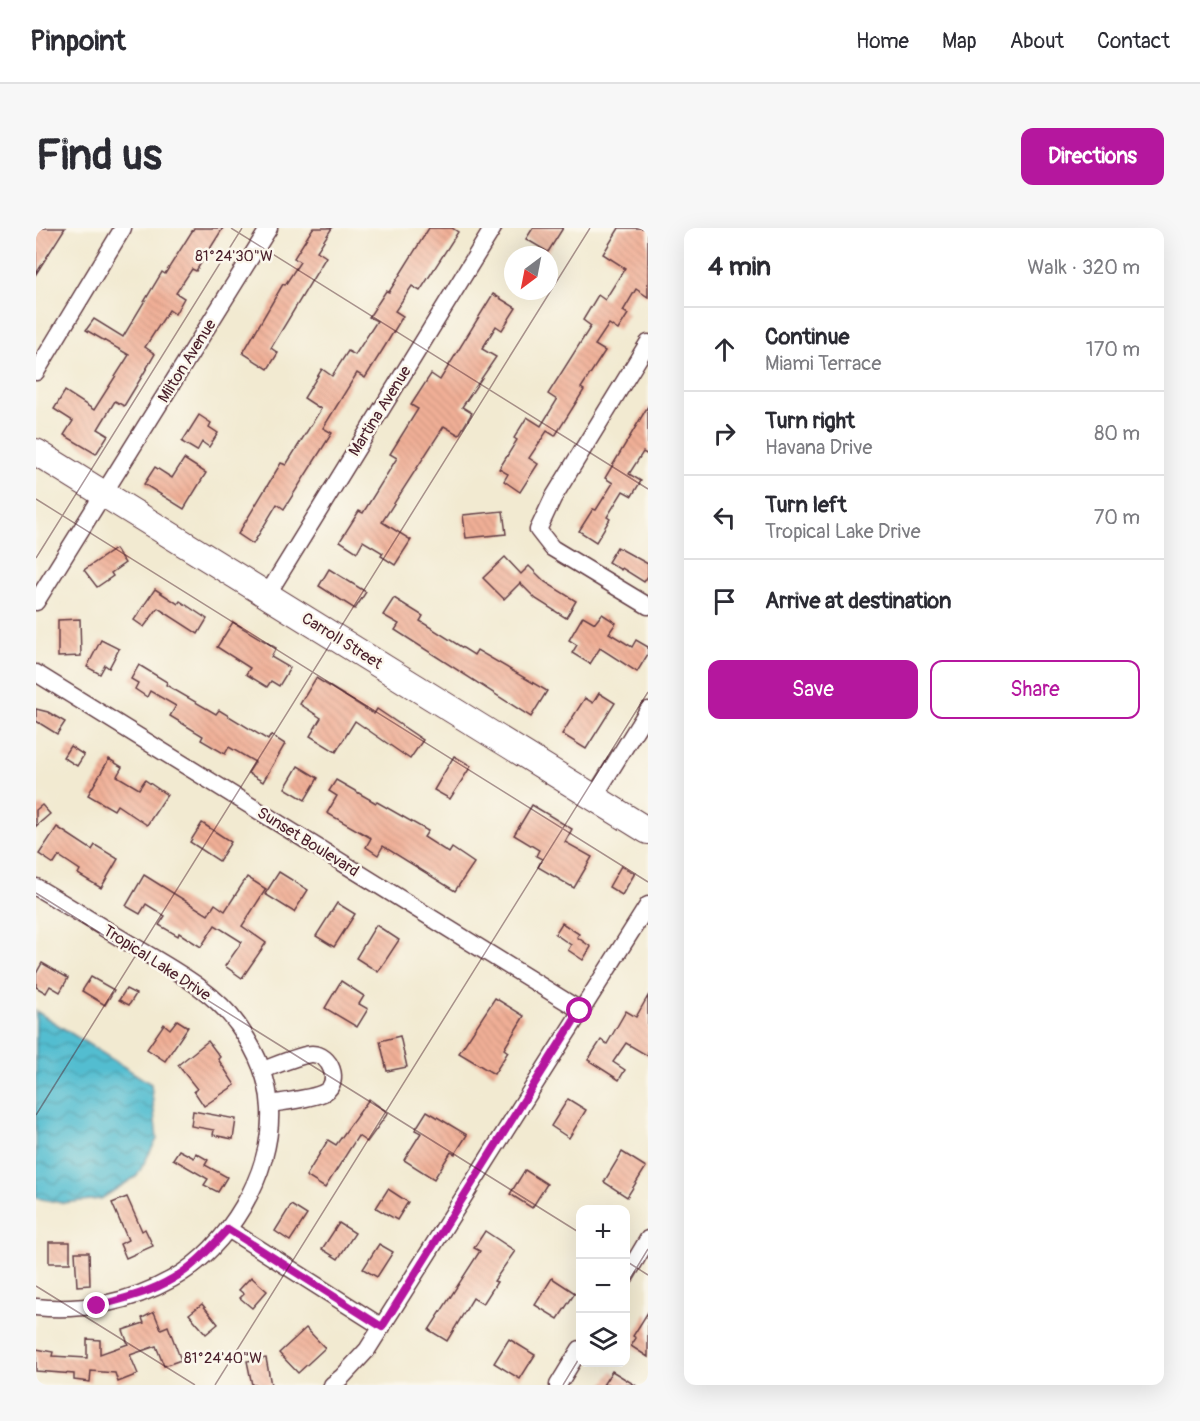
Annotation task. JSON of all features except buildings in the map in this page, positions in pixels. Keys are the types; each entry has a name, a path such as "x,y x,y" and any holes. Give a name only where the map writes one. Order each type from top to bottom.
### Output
{"main road":[{"name":"Carroll Street","path":"36,452 648,831"}],"street":[{"path":"36,372 123,228"},
{"name":"Milton Avenue","path":"105,494 269,228"},
{"name":"Martina Avenue","path":"267,595 493,228"},
{"path":"648,343 553,498 538,530 552,548 648,606"},
{"path":"36,602 105,494"},
{"name":"Sunset Boulevard","path":"36,673 580,1011"},
{"path":"594,797 648,710"},
{"name":"Tropical Lake Drive","path":"36,887 167,966 212,998 237,1024 263,1070 270,1104 266,1144 256,1181 228,1229 199,1259 173,1279 97,1306 62,1310 36,1307"},
{"path":"332,1385 367,1350 648,905"},
{"path":"263,1070 312,1054 322,1057 330,1064 334,1075 331,1087 324,1093 270,1104"},
{"path":"228,1229 382,1327"},
{"path":"630,1269 648,1239"},
{"path":"558,1385 576,1356"}],"water":[{"path":"36,1011 151,1084 157,1139 137,1176 101,1199 62,1203 36,1198"}],"route":[{"path":"97,1306 128,1297 173,1279 199,1259 228,1229 382,1327 580,1011"}]}
